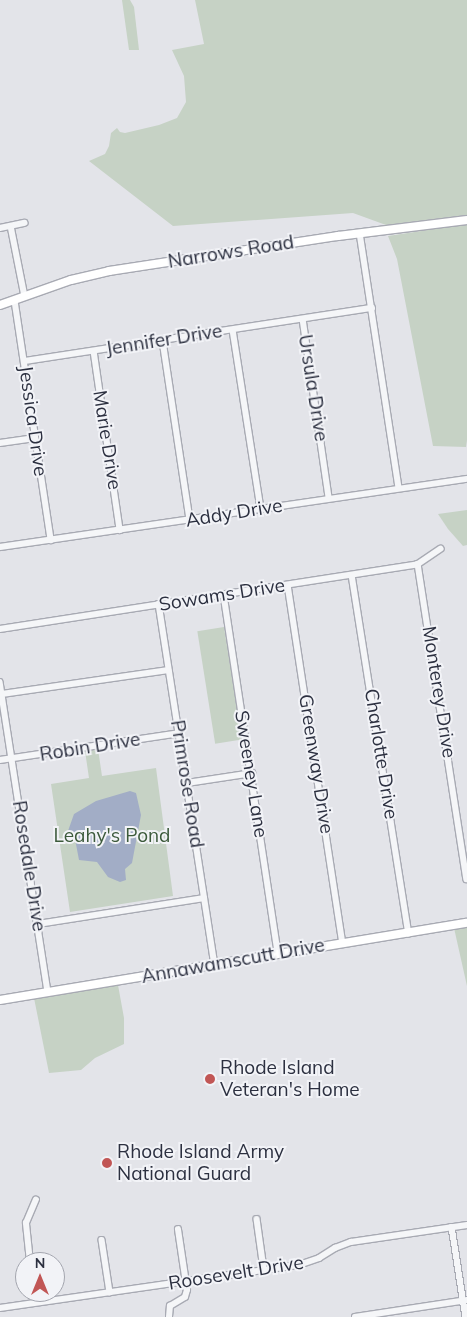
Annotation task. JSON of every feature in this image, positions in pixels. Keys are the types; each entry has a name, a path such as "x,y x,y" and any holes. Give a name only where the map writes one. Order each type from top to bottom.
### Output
{"street":[{"name":"Narrows Road","path":"0,305 71,280 100,273 360,233 467,220"},
{"path":"0,228 24,223"},
{"path":"11,226 25,297"},
{"path":"360,233 399,487"},
{"name":"Jessica Drive","path":"15,301 51,540"},
{"name":"Ursula Drive","path":"330,498 303,319 372,308"},
{"name":"Jennifer Drive","path":"25,361 303,319"},
{"path":"233,330 261,509"},
{"path":"163,341 190,519"},
{"name":"Marie Drive","path":"94,351 120,530"},
{"path":"0,443 36,438"},
{"name":"Addy Drive","path":"0,547 399,487 467,479"},
{"name":"Sowams Drive","path":"0,629 418,564 440,549"},
{"name":"Monterey Drive","path":"418,564 467,879"},
{"name":"Charlotte Drive","path":"352,575 408,933"},
{"name":"Greenway Drive","path":"288,585 344,943"},
{"name":"Sweeney Lane","path":"224,595 278,953"},
{"name":"Primrose Road","path":"159,604 215,964"},
{"path":"2,694 168,670"},
{"name":"Rosedale Drive","path":"0,682 48,992"},
{"name":"Robin Drive","path":"0,760 180,733"},
{"path":"187,783 252,773"},
{"path":"38,924 204,898"},
{"name":"Annawamscutt Drive","path":"0,1000 278,953 467,924"},
{"path":"29,1252 26,1223 36,1200"},
{"path":"257,1219 264,1270"},
{"name":"Roosevelt Drive","path":"65,1298 310,1262 342,1245 352,1242 467,1225"},
{"path":"452,1227 465,1300 466,1317"},
{"path":"169,1317 170,1306 185,1296 187,1292 178,1230"},
{"path":"102,1240 110,1292"},
{"path":"355,1317 465,1300"},
{"name":"Roosevelt Drive","path":"0,1308 36,1302"},
{"path":"405,1310 406,1317"}],"green space":[{"path":"122,0 130,0 134,7 139,50 129,50"},
{"path":"195,0 467,0 467,215 386,225 353,213 173,226 89,161 105,154 109,146 111,133 117,128 120,132 125,133 159,125 177,118 186,102 184,76 172,50 204,44"},
{"path":"467,224 466,447 433,446 397,259 388,236"},
{"path":"467,510 467,545 463,546 438,514"},
{"path":"224,627 242,740 215,744 197,631"},
{"name":"Leahy's Pond","path":"98,749 102,776 156,768 173,896 70,912 51,784 89,778 85,751"},
{"path":"467,926 467,986 454,928"},
{"path":"118,985 124,1018 124,1044 95,1058 81,1070 49,1073 34,998"}],"water":[{"path":"130,791 136,793 141,815 132,863 125,869 126,880 120,882 108,877 97,862 79,860 75,839 68,831 74,814 96,801"}],"place":[{"name":"Rhode Island Veteran's Home","path":"210,1079"},
{"name":"Rhode Island Army National Guard","path":"107,1163"}]}
